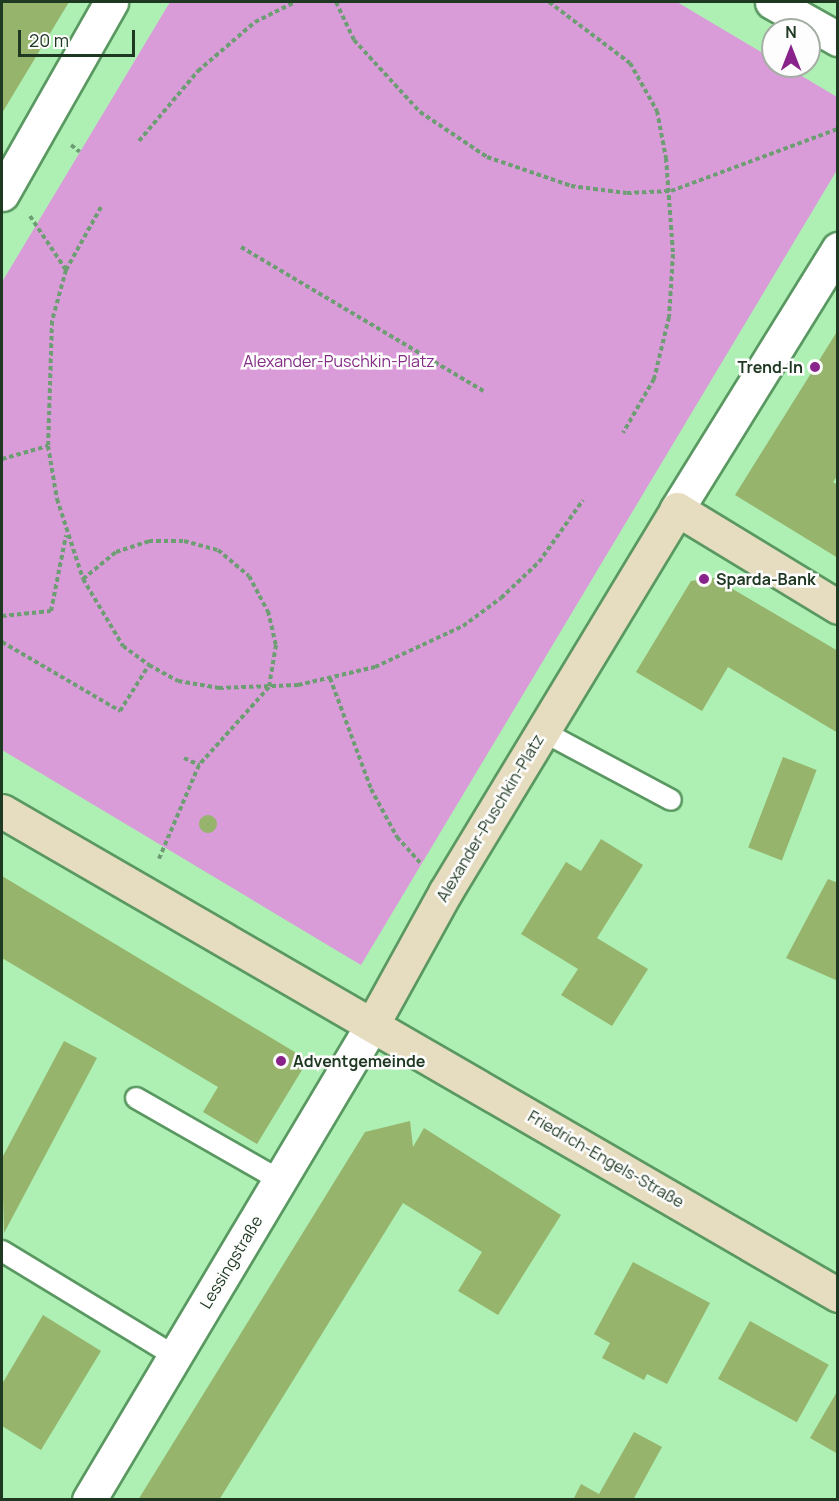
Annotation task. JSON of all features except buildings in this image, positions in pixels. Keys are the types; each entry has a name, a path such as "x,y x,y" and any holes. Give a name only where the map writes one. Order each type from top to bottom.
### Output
{"main road":[{"path":"677,509 837,606"},
{"name":"Alexander-Puschkin-Platz","path":"372,1025 446,891 677,509"},
{"path":"2,811 143,896 372,1025"},
{"name":"Friedrich-Engels-Straße","path":"372,1025 837,1295"}],"street":[{"path":"5,189 111,2"},
{"path":"772,2 837,39"},
{"name":"Alexander-Puschkin-Platz","path":"677,509 837,249"},
{"name":"Lessingstraße","path":"88,1500 372,1025"}],"lane":[{"path":"542,731 671,800"},
{"path":"136,1098 280,1180"},
{"path":"2,1251 175,1356"}],"path":[{"path":"139,141 198,71 255,22 295,2"},
{"path":"336,2 354,40 387,81 420,112 487,157 571,186 627,193 670,190 837,129"},
{"path":"549,2 559,4 608,42 646,86 657,111 670,190 669,316 654,379 623,433"},
{"path":"5,189 66,270"},
{"path":"101,207 66,270 47,364 48,446 66,535 83,579 123,646 149,665 178,681 219,688 269,687 330,678 375,667 463,626 539,562 583,500"},
{"path":"241,247 484,391"},
{"path":"2,459 48,446"},
{"path":"2,616 51,611 66,535"},
{"path":"83,579 117,552 149,541 184,541 218,550 249,576 268,611 276,645 269,687 199,765 143,896"},
{"path":"2,642 120,711 149,665"},
{"path":"330,678 392,828 446,891"},
{"path":"184,758 199,765"}],"green space":[{"name":"Alexander-Puschkin-Platz","path":"170,2 677,2 761,52 761,78 805,78 837,97 837,170 361,965 2,750 2,282"}],"place":[{"name":"Trend-In","path":"815,367"},
{"name":"Sparda-Bank","path":"704,579"},
{"name":"Adventgemeinde","path":"281,1061"}]}
